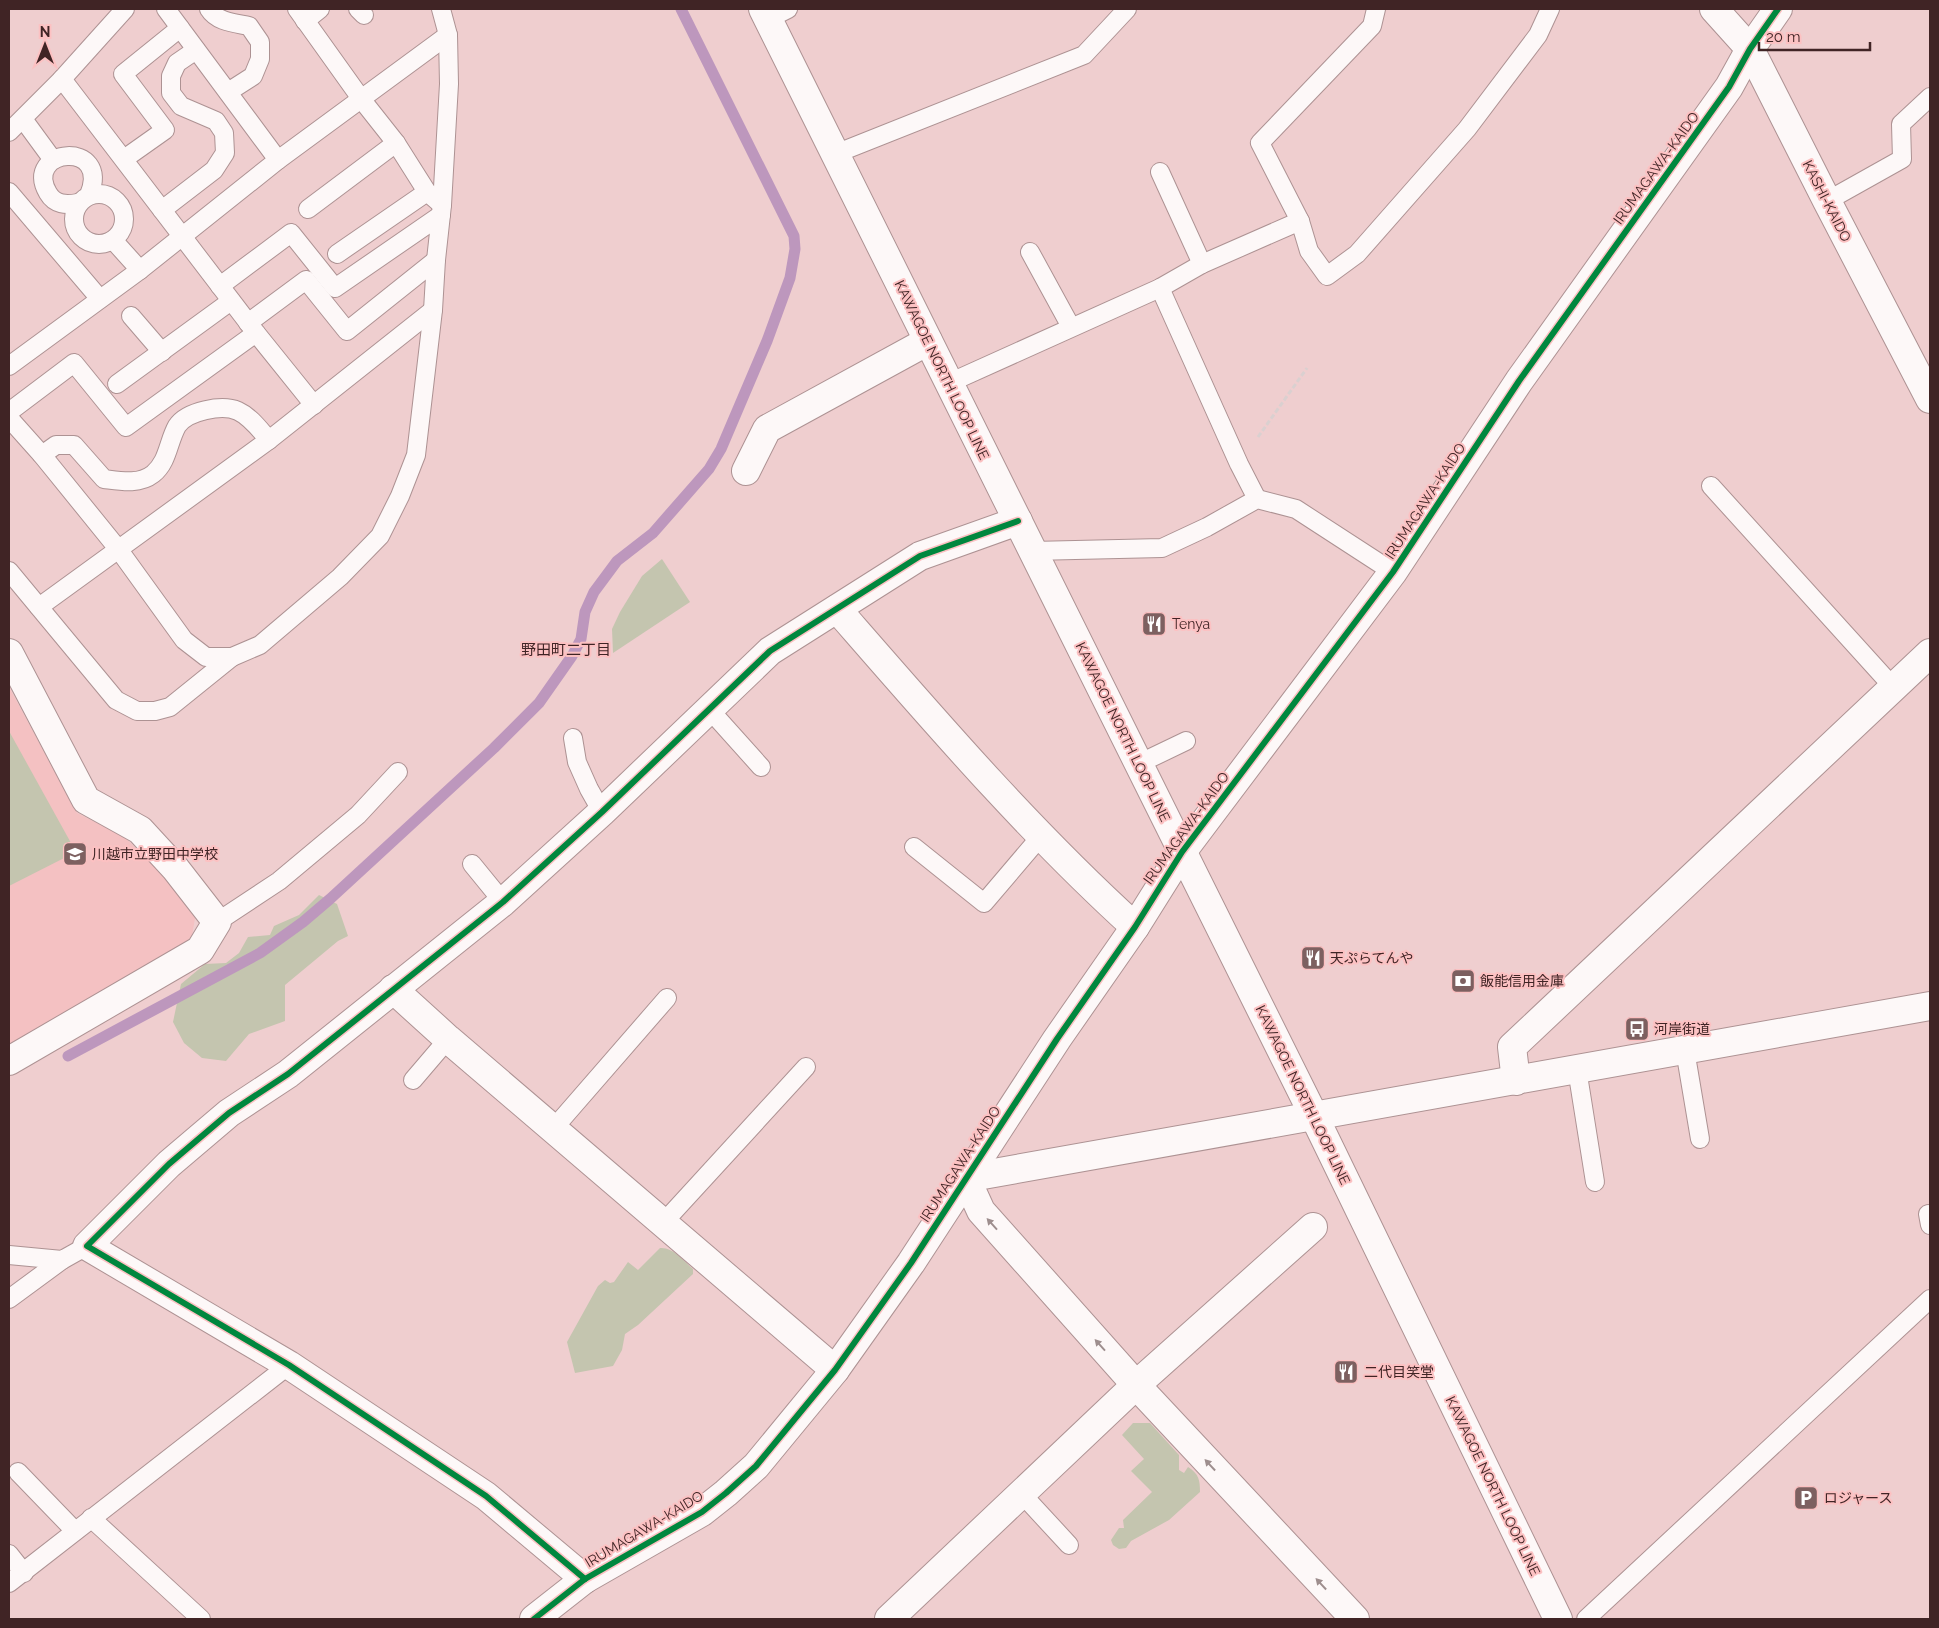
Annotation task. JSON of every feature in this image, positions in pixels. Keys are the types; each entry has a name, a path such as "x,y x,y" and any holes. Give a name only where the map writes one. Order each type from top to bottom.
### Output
{"street":[{"name":"KASHI-KAIDO","path":"1714,9 1750,49 1930,399"},
{"name":"IRUMAGAWA-KAIDO","path":"534,1619 585,1579 702,1512 726,1493 756,1466 835,1370 911,1263 1057,1038 1134,927 1276,712 1393,572 1519,381 1729,87 1750,49 1778,9"},
{"name":"KAWAGOE NORTH LOOP LINE","path":"773,12 835,154 1314,1116 1558,1619"},
{"path":"746,471 767,429 928,341"},
{"path":"585,1579 486,1496 289,1365 87,1246 168,1164 229,1113 288,1074 503,902 602,812 770,651 920,556 1018,521"},
{"path":"837,609 962,752 1094,890 1134,927"},
{"path":"9,653 86,800 140,830 175,868 217,922 200,950 9,1061"},
{"path":"1516,1081 1512,1047 1930,653"},
{"path":"393,989 448,1039 835,1370"},
{"path":"1355,1619 1136,1385 981,1211 966,1178 1930,1006"},
{"path":"889,1619 1136,1385 1313,1226"}],"lane":[{"path":"9,132 62,79 125,9"},
{"path":"166,9 278,160"},
{"path":"209,9 214,16 249,26 260,42 260,59 253,76 228,92"},
{"path":"320,9 301,15 362,100 396,143 427,192 442,210"},
{"path":"9,570 116,700 138,711 154,711 170,707 232,657 260,645 340,577 380,536 400,496 416,455 433,310 442,210 449,84 448,36 441,9"},
{"path":"835,154 1084,55 1127,9"},
{"path":"1376,9 1372,26 1260,143 1300,221 1309,251 1327,276 1357,254 1466,129 1538,36 1550,9"},
{"path":"124,159 164,130 123,74 180,28"},
{"path":"9,366 140,270 278,160 448,36"},
{"path":"162,210 214,170 225,153 224,134 216,121 181,106 170,93 170,76 177,63 196,50"},
{"path":"62,79 231,301 314,405"},
{"path":"1827,201 1902,159 1901,124 1930,97"},
{"path":"23,119 53,160"},
{"path":"308,209 396,143"},
{"path":"84,199 64,205 51,199 44,186 45,172 53,160 64,155 76,156 86,162 92,172 94,184 84,199 73,217 76,230 86,241 100,244 113,240 121,230 124,218 121,206 113,198 101,193 84,199"},
{"path":"1160,172 1202,264"},
{"path":"9,192 100,299"},
{"path":"337,254 427,192"},
{"path":"220,286 291,233 334,288 442,210"},
{"path":"949,383 1160,288 1202,264 1300,221"},
{"path":"113,240 140,270"},
{"path":"1030,252 1071,327"},
{"path":"9,412 74,364 126,427 252,328 306,280 347,331 436,260"},
{"path":"1160,288 1239,464 1257,499"},
{"path":"117,384 231,301"},
{"path":"39,607 269,440 433,310"},
{"path":"131,316 162,352"},
{"path":"42,455 56,446 74,446 104,479 130,482 152,474 165,459 178,424 194,413 215,408 237,410 250,419 269,440"},
{"path":"9,418 42,455 119,550 184,640 206,657 232,657"},
{"path":"1711,486 1894,688"},
{"path":"1032,551 1162,548 1207,527 1257,499 1296,509 1393,572"},
{"path":"709,709 761,767"},
{"path":"573,738 577,762 589,790 602,812"},
{"path":"1138,764 1186,741"},
{"path":"217,922 279,881 358,815 398,772"},
{"path":"914,847 984,903 1041,836"},
{"path":"472,864 503,902"},
{"path":"554,1128 667,998"},
{"path":"413,1080 448,1039"},
{"path":"1685,1050 1700,1139"},
{"path":"664,1222 806,1068"},
{"path":"1577,1069 1596,1182"},
{"path":"9,1299 62,1260 87,1246"},
{"path":"9,1255 62,1260"},
{"path":"1586,1619 1930,1299"},
{"path":"9,1583 289,1365"},
{"path":"18,1472 75,1531"},
{"path":"1021,1494 1069,1545"},
{"path":"91,1518 201,1619"},
{"path":"9,1554 24,1573"}],"path":[{"path":"1239,464 1307,368"}],"shaded area":[{"name":"川越市立野田中学校","path":"9,687 77,813 123,836 161,872 195,918 191,942 9,1046"}],"green space":[{"path":"662,559 690,602 613,653 612,629 620,612 642,576"},
{"path":"9,731 76,852 9,886"},
{"path":"319,895 337,904 348,936 338,941 285,985 285,1021 249,1034 226,1061 202,1058 184,1043 173,1022 181,984 205,964 226,963 239,953 248,937 270,935 274,926 299,915"},
{"path":"660,1248 665,1248 678,1255 693,1269 693,1274 638,1325 625,1334 622,1350 613,1366 575,1373 567,1342 598,1286 605,1280 610,1283 614,1282 628,1262 638,1270"},
{"path":"1133,1423 1150,1423 1179,1455 1179,1470 1184,1473 1188,1467 1197,1475 1200,1492 1169,1520 1131,1541 1126,1548 1119,1549 1113,1545 1111,1540 1119,1528 1124,1528 1123,1520 1152,1492 1131,1471 1144,1459 1122,1435"}],"waterway":[{"path":"68,1056 260,953 303,922 494,748 539,703 572,656 581,639 585,612 594,592 617,561 653,533 709,469 721,449 767,341 790,278 795,249 794,236 681,9"}],"cycle path":[{"path":"534,1619 585,1579 702,1512 726,1493 756,1466 835,1370 911,1263 1057,1039 1135,927 1182,852 1393,572 1519,381 1729,87 1750,49 1778,9"},
{"path":"585,1579 486,1496 289,1365 87,1246 169,1164 229,1113 288,1074 503,902 602,812 770,651 920,556 1018,521"}],"place":[{"name":"Tenya","path":"1154,624"},
{"name":"川越市立野田中学校","path":"75,854"},
{"name":"天ぷらてんや","path":"1313,958"},
{"name":"飯能信用金庫","path":"1463,981"},
{"name":"河岸街道","path":"1637,1029"},
{"name":"二代目笑堂","path":"1346,1372"},
{"name":"ロジャース","path":"1806,1498"}],"district":[{"name":"野田町二丁目","path":"566,650"}]}
